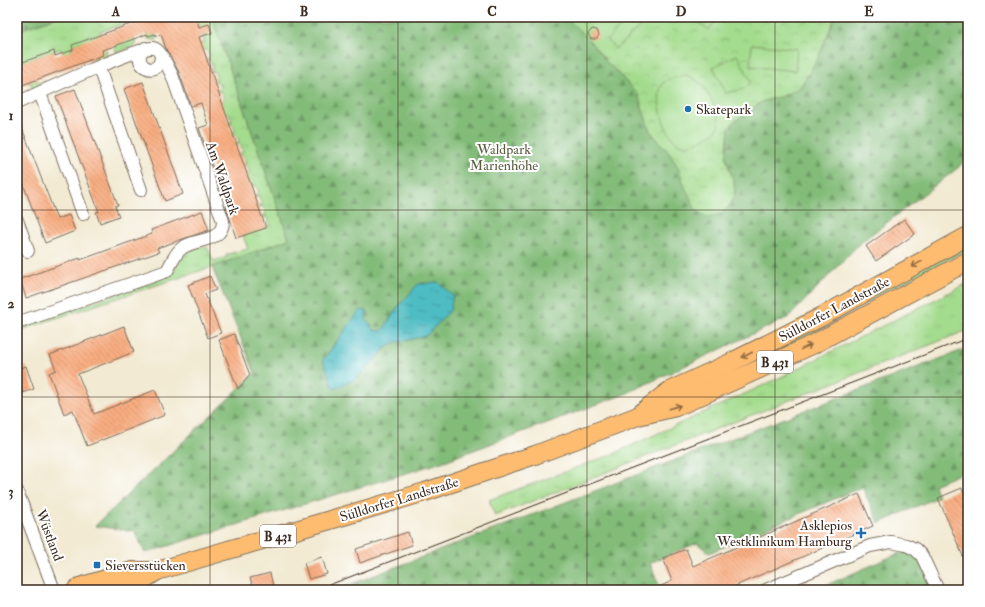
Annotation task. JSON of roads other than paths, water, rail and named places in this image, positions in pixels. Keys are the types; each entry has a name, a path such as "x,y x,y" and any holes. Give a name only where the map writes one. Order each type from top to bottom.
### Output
{"main road":[{"name":"Sülldorfer Landstraße","path":"638,416 669,391 730,363 819,318 968,236"},
{"name":"Sülldorfer Landstraße","path":"76,590 79,587 132,572 156,571 425,492 638,416 676,407 812,345 968,261"},
{"name":"Sülldorfer Landstraße","path":"119,590 135,585 156,571"}],"street":[{"path":"140,63 140,56 145,48"},
{"path":"17,103 120,58 145,48 154,48 158,50 160,60 154,68 149,69 140,63 120,58"},
{"name":"Am Waldpark","path":"17,323 167,271 182,247 219,234 223,229 223,222 172,75 160,60"},
{"path":"99,68 141,190"},
{"path":"40,93 83,214"},
{"path":"17,220 28,251"},
{"name":"Wüstland","path":"17,491 54,590"},
{"path":"766,590 870,546 891,542 906,545 915,549 922,556 938,590"}],"water":[{"path":"438,282 453,296 450,311 426,336 390,344 356,379 334,389 323,360 360,310 367,311 366,319 375,331 383,330 397,308 418,284"}],"tram line":[{"path":"316,590 968,338"}],"place":[{"name":"Skatepark","path":"688,109"},
{"name":"Asklepios Westklinikum Hamburg","path":"861,533"},
{"name":"Sieversstücken","path":"97,565"}],"park label":[{"name":"Waldpark Marienhöhe","path":"504,158"}]}
